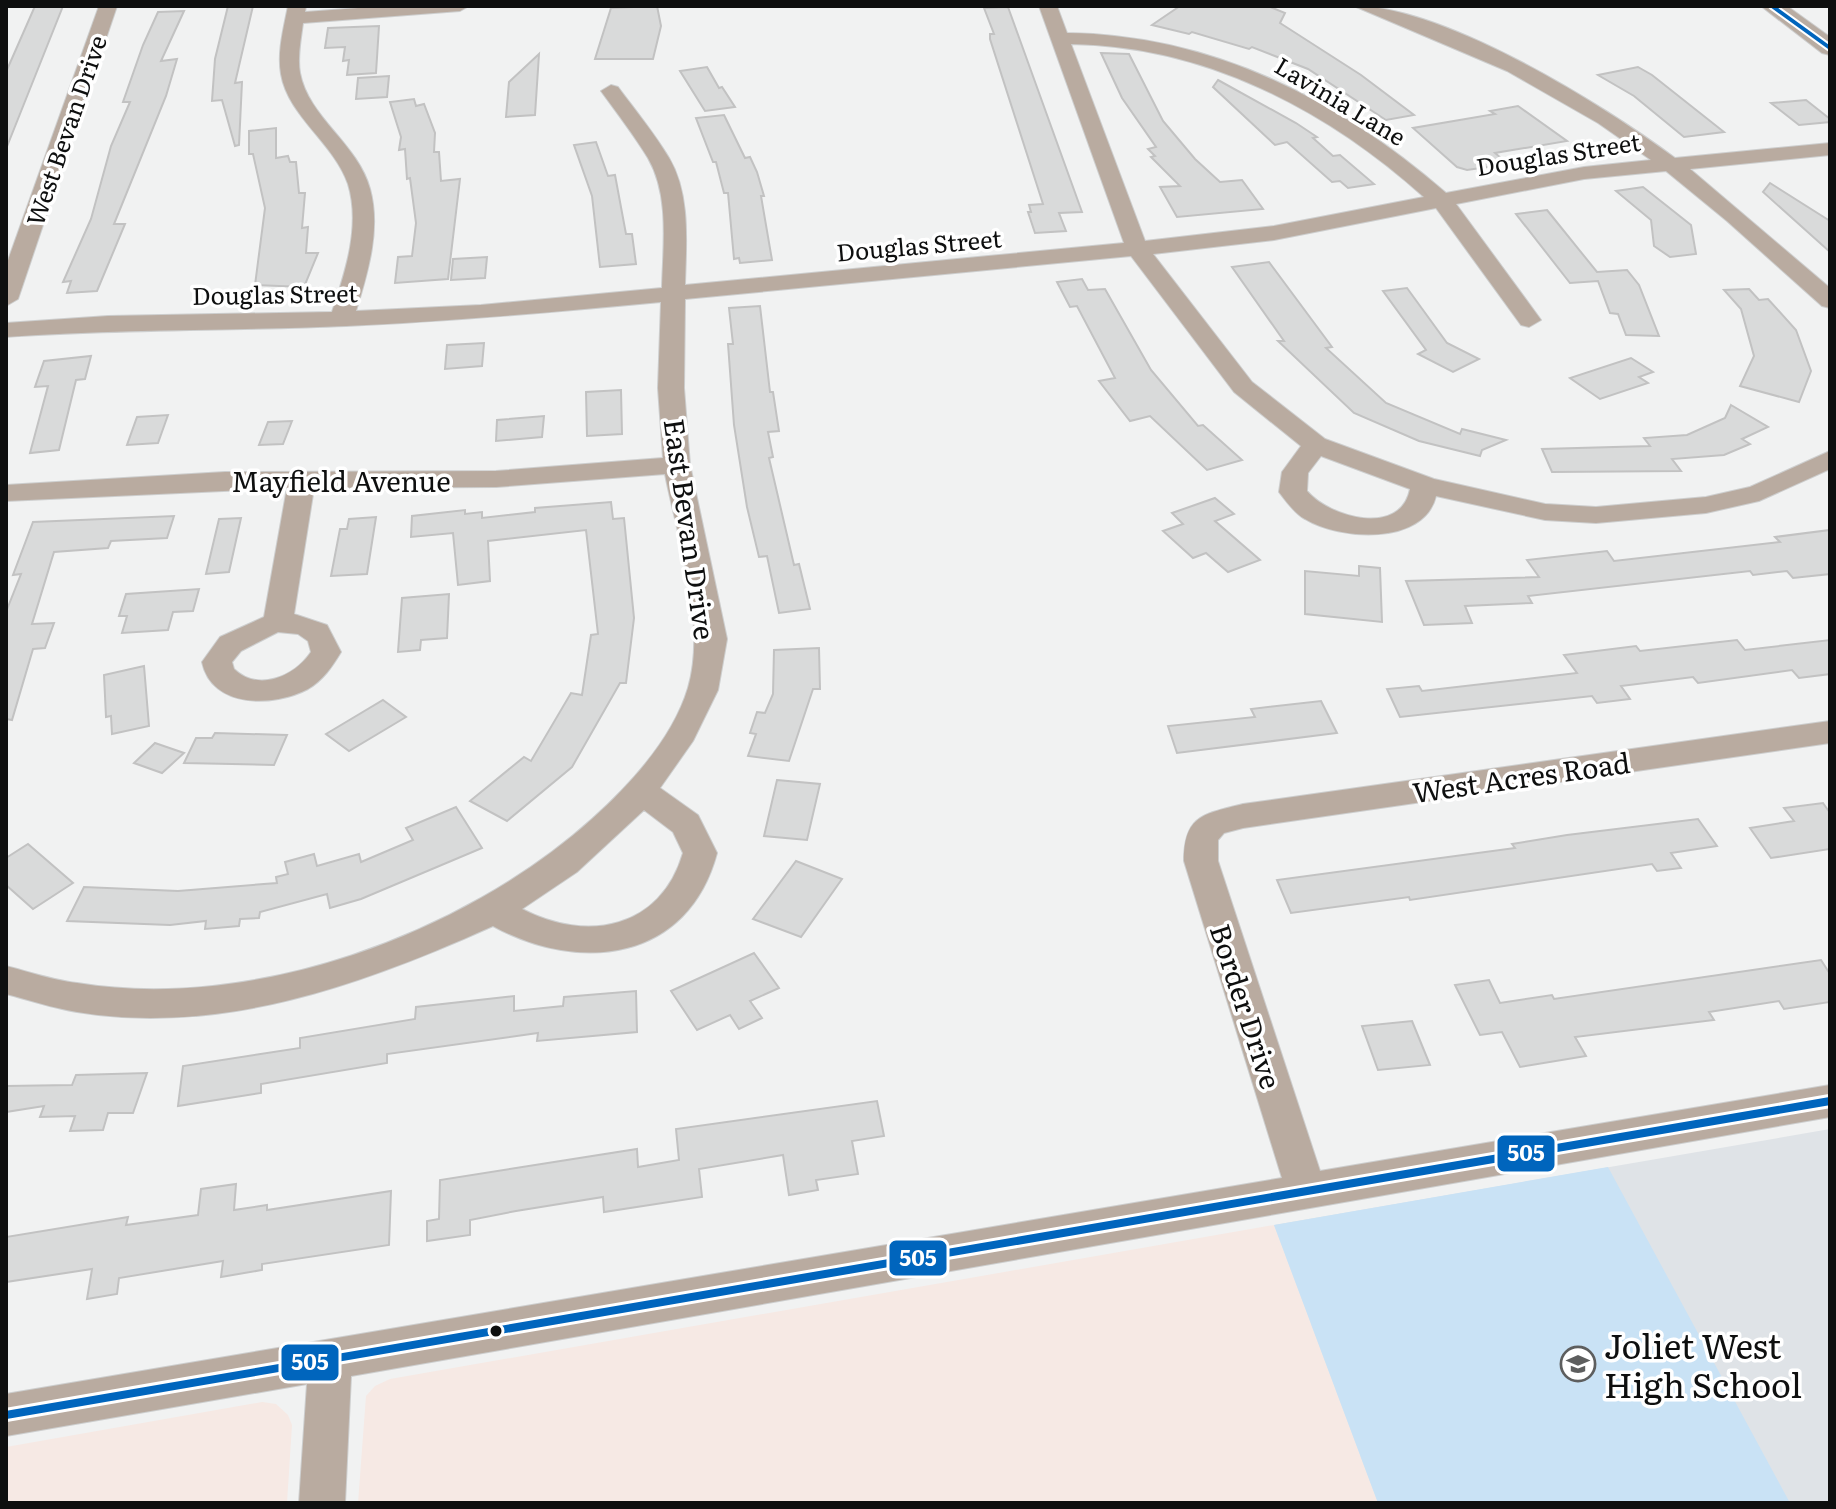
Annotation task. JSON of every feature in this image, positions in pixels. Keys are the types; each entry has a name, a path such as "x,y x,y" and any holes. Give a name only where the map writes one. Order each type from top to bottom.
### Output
{"main road":[{"path":"1772,6 1825,41"}],"street":[{"name":"West Bevan Drive","path":"6,299 108,6"},
{"path":"342,319 362,241 363,204 354,172 300,95 290,75 296,12 460,6"},
{"path":"1048,6 1137,249 1243,387 1316,445 1424,485 1545,512 1649,513 1706,505 1759,493 1830,459"},
{"path":"1363,6 1465,41 1628,131 1671,162 1830,301"},
{"path":"1407,20 1428,6"},
{"name":"Lavinia Lane","path":"1060,38 1114,39 1177,50 1264,82 1365,140 1440,199 1529,320"},
{"name":"East Bevan Drive","path":"6,980 77,998 155,1003 236,996 313,982 403,951 494,910 565,863 641,791 677,741 703,690 712,639 677,465 671,388 676,293 671,191 660,160 611,91"},
{"name":"Douglas Street","path":"6,330 108,323 342,319 481,312 1137,249 1274,233 1440,199 1671,162 1830,149"},
{"path":"1316,445 1295,472 1293,492 1312,513 1340,523 1374,526 1403,520 1420,506 1424,485"},
{"name":"Mayfield Avenue","path":"6,493 194,481 496,479 677,465"},
{"path":"278,623 302,481"},
{"name":"West Acres Road","path":"1213,824 1243,816 1830,732"},
{"path":"494,910 541,934 583,941 636,931 659,918 691,883 700,853 686,824 641,791"},
{"name":"Border Drive","path":"1213,824 1201,837 1201,861 1306,1191"},
{"path":"6,1415 1830,1101"},
{"path":"322,1503 330,1359"}],"shaded area":[{"name":"Joliet West High School","path":"1830,1129 1830,1503 1378,1503 1274,1225"},
{"name":"Joliet West High School","path":"1608,1167 1790,1503 1378,1503 1274,1225"},
{"path":"1274,1225 1378,1503 358,1503 366,1396 375,1386 390,1379"},
{"path":"262,1402 276,1404 288,1415 292,1425 287,1503 6,1503 6,1447"}],"building":[{"path":"35,6 63,6 6,149 6,72"},
{"path":"228,6 253,6 235,83 242,82 239,145 235,146 222,100 212,101 215,59"},
{"path":"657,6 661,26 653,59 595,59 611,8"},
{"path":"1180,6 1268,6 1285,13 1280,23 1361,75 1414,115 1386,120 1308,69 1252,47 1249,49 1192,32 1189,34 1152,25"},
{"path":"1008,7 1082,212 1059,213 1066,231 1035,233 1028,212 1031,212 1029,205 1043,204 990,39 990,34 994,34 984,8"},
{"path":"184,11 161,61 177,59 166,96 114,224 125,224 97,291 67,293 71,281 63,282 91,219 111,146 130,102 123,102 143,45 158,12"},
{"path":"379,26 376,73 347,75 349,60 343,61 345,47 325,48 328,28"},
{"path":"1101,53 1129,54 1163,121 1195,159 1220,182 1242,180 1263,209 1177,217 1160,187 1180,186 1151,157 1155,156 1148,149 1156,147 1122,98"},
{"path":"539,54 535,115 506,117 509,82"},
{"path":"707,67 735,107 705,111 680,71"},
{"path":"1638,67 1724,132 1684,137 1634,96 1598,75"},
{"path":"389,76 387,97 356,99 358,78"},
{"path":"1218,80 1317,137 1313,138 1333,156 1340,155 1374,184 1348,188 1340,181 1332,182 1287,142 1275,145 1213,87"},
{"path":"414,99 416,106 424,104 435,133 434,152 439,152 441,181 460,179 448,279 395,283 398,257 412,256 416,223 410,178 407,179 405,149 399,150 401,137 390,102"},
{"path":"1806,100 1830,122 1799,125 1771,103"},
{"path":"1518,106 1567,141 1495,153 1508,164 1467,170 1457,167 1413,128 1495,114 1490,111"},
{"path":"724,115 745,158 750,157 757,172 764,196 761,196 772,260 740,263 739,258 734,259 728,193 724,193 716,162 713,162 696,118"},
{"path":"276,128 276,158 288,156 290,162 296,162 299,193 305,193 302,228 308,227 306,253 318,253 304,287 255,285 265,208 253,154 249,154 249,131"},
{"path":"596,142 608,176 615,175 626,234 632,234 636,264 600,267 592,196 574,145"},
{"path":"1770,183 1830,221 1830,252 1763,192"},
{"path":"1643,187 1691,225 1696,254 1670,257 1654,246 1651,220 1616,191"},
{"path":"1547,210 1597,272 1627,270 1639,285 1659,336 1626,335 1618,314 1610,313 1598,281 1570,283 1516,214"},
{"path":"487,257 485,278 451,280 453,259"},
{"path":"1269,262 1332,347 1326,348 1386,403 1460,434 1462,429 1506,440 1482,450 1480,456 1419,441 1354,413 1278,341 1284,341 1232,267"},
{"path":"1082,279 1088,290 1105,289 1151,370 1198,426 1203,425 1242,460 1207,470 1150,416 1130,421 1099,381 1115,378 1077,306 1070,307 1057,282"},
{"path":"1407,288 1447,343 1479,359 1453,372 1418,354 1426,350 1383,291"},
{"path":"1749,289 1759,300 1768,299 1796,330 1811,371 1799,402 1740,386 1754,356 1741,309 1724,290"},
{"path":"760,306 770,392 773,392 779,431 768,432 773,457 769,458 794,565 799,564 810,609 779,613 767,556 759,557 747,507 734,425 728,344 733,344 729,308"},
{"path":"484,343 482,366 445,369 447,345"},
{"path":"91,356 85,379 76,380 59,450 30,453 48,386 35,387 44,361"},
{"path":"1631,358 1653,372 1639,377 1648,383 1600,399 1570,378"},
{"path":"621,390 622,434 587,436 586,392"},
{"path":"1731,405 1768,427 1742,439 1750,444 1724,455 1672,459 1681,471 1552,472 1542,449 1650,446 1644,438 1687,435 1725,418"},
{"path":"168,415 158,443 127,445 137,417"},
{"path":"544,416 542,437 496,441 497,420"},
{"path":"292,421 283,444 259,445 268,422"},
{"path":"1215,498 1234,514 1215,521 1260,560 1228,572 1206,553 1193,558 1163,531 1183,524 1172,513"},
{"path":"611,502 613,519 624,518 634,618 626,683 620,683 572,767 507,821 470,801 524,757 531,761 571,693 582,695 591,635 598,634 586,530 488,541 490,581 458,585 453,533 411,537 412,516 465,510 465,514 482,512 482,518 535,512 535,508"},
{"path":"174,516 167,538 111,541 108,548 54,552 32,624 54,623 45,648 33,649 12,720 6,719 6,612 21,574 13,575 33,522"},
{"path":"376,517 367,574 331,576 340,529 347,529 349,519"},
{"path":"241,518 229,572 206,574 219,519"},
{"path":"1830,530 1830,574 1793,578 1787,571 1753,575 1750,571 1528,596 1532,603 1465,606 1472,623 1424,625 1406,581 1539,577 1527,560 1607,551 1614,561 1780,542 1775,537"},
{"path":"1359,566 1380,568 1382,622 1305,614 1305,571 1359,576"},
{"path":"199,589 193,611 173,612 168,630 122,633 127,616 119,616 126,594"},
{"path":"449,594 447,638 421,640 420,650 398,652 402,598"},
{"path":"1737,640 1745,650 1830,640 1830,674 1799,678 1792,670 1698,683 1693,677 1621,686 1630,699 1597,703 1592,696 1400,717 1387,689 1419,686 1422,691 1577,673 1564,655 1636,646 1640,651"},
{"path":"819,648 820,689 813,689 789,761 748,756 756,734 750,733 757,712 765,713 773,694 774,650"},
{"path":"144,666 149,726 112,734 111,716 106,717 104,675"},
{"path":"383,700 406,717 349,751 326,734"},
{"path":"1321,701 1337,733 1177,753 1168,726 1255,717 1251,709"},
{"path":"215,733 287,735 274,765 184,763 196,738 212,738"},
{"path":"155,743 184,753 162,773 134,763"},
{"path":"777,780 820,784 807,840 764,836"},
{"path":"1823,803 1830,813 1830,849 1771,858 1750,828 1794,821 1784,808"},
{"path":"456,807 482,848 361,899 330,908 327,894 260,912 259,918 240,919 239,926 205,929 206,921 170,925 67,921 84,887 178,891 277,883 276,877 288,874 285,862 314,854 317,866 359,854 361,862 413,840 406,828"},
{"path":"1698,819 1717,846 1671,853 1681,868 1657,871 1652,864 1410,900 1409,897 1291,913 1277,880 1515,848 1512,844 1567,835"},
{"path":"28,844 73,883 33,909 6,885 6,858"},
{"path":"796,861 842,879 801,937 753,919"},
{"path":"754,953 779,988 750,1001 762,1018 739,1029 730,1015 697,1030 671,991"},
{"path":"1821,960 1830,974 1830,1002 1784,1009 1779,1001 1709,1012 1714,1020 1575,1037 1586,1056 1520,1067 1502,1032 1480,1035 1455,985 1489,980 1500,1003 1552,995 1554,999"},
{"path":"636,991 637,1032 537,1041 538,1033 387,1054 387,1063 261,1084 261,1093 178,1106 183,1066 300,1048 300,1038 415,1019 416,1007 514,996 514,1011 563,1006 564,997"},
{"path":"1412,1021 1430,1065 1378,1070 1362,1026"},
{"path":"147,1073 133,1113 108,1113 103,1130 70,1131 75,1116 40,1117 44,1106 6,1112 6,1086 72,1085 76,1075"},
{"path":"877,1101 884,1136 852,1141 858,1174 816,1180 818,1190 789,1195 783,1155 699,1169 702,1197 604,1212 603,1197 470,1220 470,1235 427,1241 427,1221 439,1219 440,1180 637,1149 638,1167 679,1160 676,1129"},
{"path":"236,1184 234,1210 267,1205 267,1210 391,1191 389,1245 262,1264 262,1270 221,1277 223,1261 119,1278 117,1294 87,1299 92,1269 6,1282 6,1237 128,1217 126,1225 198,1215 201,1189"}],"transit line":[{"name":"505","path":"1772,6 1830,48"},
{"name":"505","path":"6,1415 1830,1101"}],"place":[{"name":"Joliet West High School","path":"1578,1364"}]}
